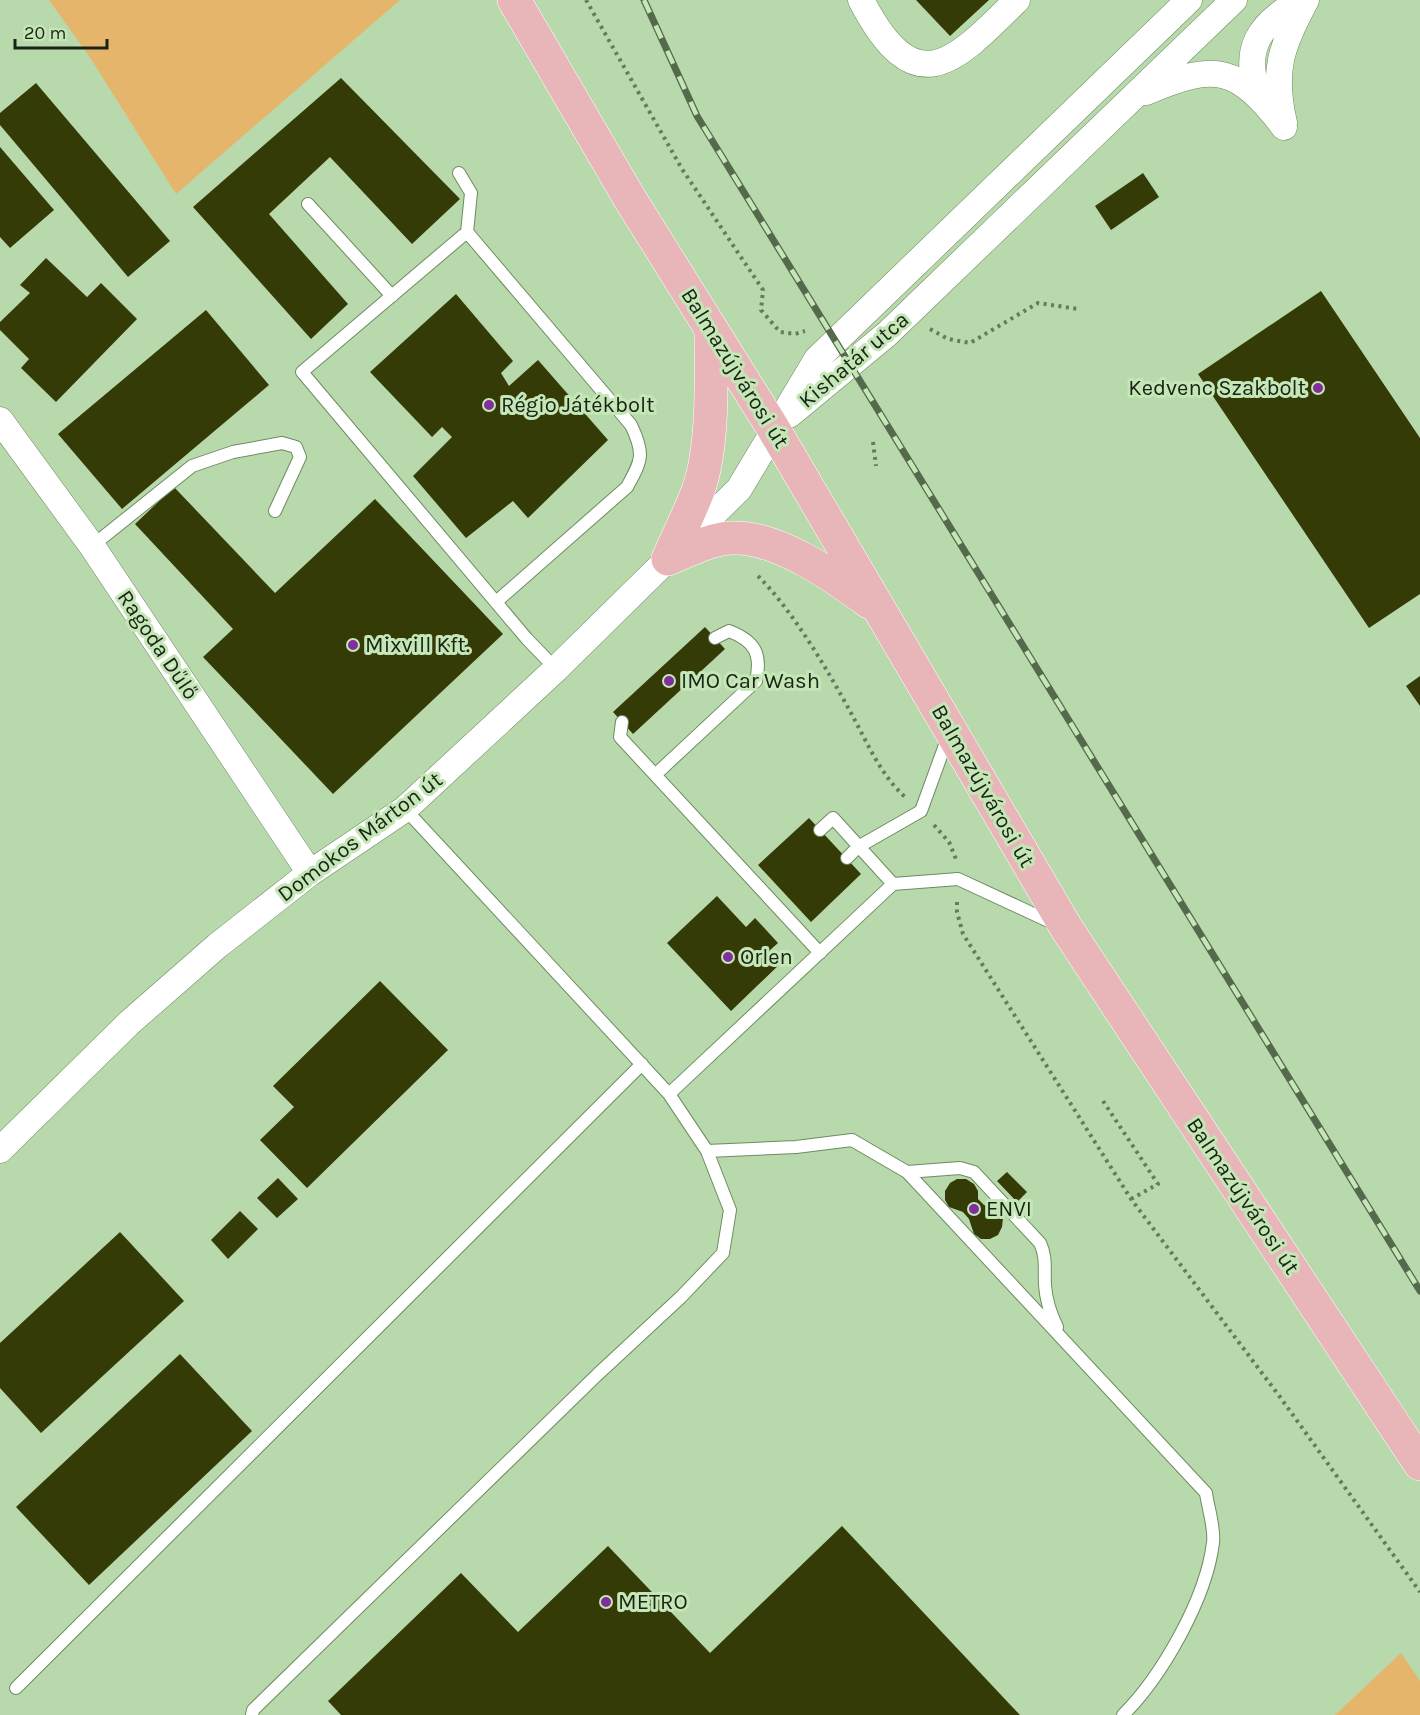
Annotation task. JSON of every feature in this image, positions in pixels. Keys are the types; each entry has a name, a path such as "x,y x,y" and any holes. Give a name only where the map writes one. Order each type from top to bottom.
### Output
{"main road":[{"name":"Balmazújvárosi út","path":"514,0 711,331 773,428 1067,929 1420,1464"},
{"path":"668,559 699,490 711,396 711,331"},
{"path":"668,559 701,545 734,538 762,544 801,557 878,608"}],"street":[{"path":"861,0 873,22 895,50 918,65 927,66 941,63 967,48 1017,0"},
{"name":"Kishatár utca","path":"773,428 817,358 1189,0"},
{"name":"Kishatár utca","path":"773,428 887,334 1138,95 1234,0"},
{"path":"1259,97 1251,65 1257,39 1277,16 1302,0"},
{"path":"1138,95 1204,72 1218,73 1236,81 1259,97 1284,127 1278,96 1281,51 1306,0"},
{"name":"Ragoda Dűlő","path":"0,420 92,546 310,873"},
{"name":"Domokos Márton út","path":"0,1150 129,1023 217,946 310,873 405,809 556,669 739,489 773,428"}],"lane":[{"path":"459,173 471,193 467,232 302,372 496,602 556,669"},
{"path":"308,204 392,296"},
{"path":"467,232 631,425 641,446 638,466 627,487 496,602"},
{"path":"92,546 192,466 232,452 282,442 296,447 300,457 275,511"},
{"path":"655,774 756,681 759,666 756,650 744,637 729,631 715,638"},
{"path":"622,722 620,737 820,952"},
{"path":"847,858 858,847 921,811 950,730"},
{"path":"252,1715 253,1710 598,1374 681,1297 723,1252 730,1210 707,1151 669,1094 405,809"},
{"path":"820,830 833,818 893,884"},
{"path":"760,888 770,878"},
{"path":"669,1094 893,884 958,879 1067,929"},
{"path":"785,915 796,906"},
{"path":"16,1688 642,1064"},
{"path":"707,1151 796,1147 852,1140 908,1172 1206,1493 1214,1542 1202,1583 1176,1645 1142,1696 1123,1715"},
{"path":"908,1172 960,1168 974,1172 1041,1243 1045,1253 1045,1288 1049,1311 1062,1339"}],"path":[{"path":"586,0 682,169 763,290 761,310 780,332 795,334"},
{"path":"926,327 948,339 970,343 1038,303 1078,309"},
{"path":"873,442 876,466"},
{"path":"1102,1101 1158,1184 1131,1199 1280,1397 1420,1592"}],"shaded area":[{"path":"49,0 400,0 176,194 89,56"},
{"path":"1401,1653 1420,1681 1420,1715 1335,1715"}],"building":[{"path":"916,0 989,0 950,36"},
{"path":"341,78 460,199 412,244 330,157 269,214 348,304 311,339 193,207"},
{"path":"36,83 170,241 128,277 0,125 0,113"},
{"path":"0,147 54,210 10,248 0,237"},
{"path":"1143,173 1159,197 1111,230 1095,206"},
{"path":"46,258 87,297 101,283 137,319 56,402 21,368 29,359 0,330 0,322 30,293 20,285"},
{"path":"1321,291 1420,438 1420,594 1369,628 1198,374"},
{"name":"Régio Játékbolt","path":"456,294 513,361 501,373 509,386 538,360 608,440 528,518 513,501 466,538 413,476 452,437 442,427 432,437 370,372"},
{"path":"206,310 269,385 122,509 58,434"},
{"name":"Mixvill Kft.","path":"174,487 275,593 375,499 503,634 333,794 203,657 233,629 135,524"},
{"name":"IMO Car Wash","path":"705,627 725,649 633,734 613,712"},
{"path":"1420,676 1420,706 1406,686"},
{"path":"809,818 861,874 811,922 758,865"},
{"name":"Orlen","path":"717,896 746,927 755,918 778,943 769,951 781,963 731,1011 667,943"},
{"path":"380,981 448,1050 307,1188 260,1140 294,1107 273,1086"},
{"path":"1007,1172 1027,1192 1017,1202 997,1181"},
{"path":"278,1178 298,1199 277,1218 257,1198"},
{"name":"ENVI","path":"957,1179 966,1179 974,1184 978,1191 978,1199 984,1205 998,1210 1003,1218 998,1235 990,1239 981,1239 974,1234 969,1219 963,1212 949,1207 945,1200 945,1191 950,1183"},
{"path":"240,1211 258,1229 228,1259 211,1240"},
{"path":"120,1232 184,1301 41,1433 0,1388 0,1343"},
{"path":"180,1354 252,1431 89,1585 16,1507"},
{"path":"842,1526 1020,1715 341,1715 328,1701 461,1573 518,1632 608,1546 710,1653"}],"railway":[{"path":"644,0 697,116 1420,1291"}],"place":[{"name":"Kedvenc Szakbolt","path":"1318,388"},
{"name":"Régio Játékbolt","path":"489,405"},
{"name":"Mixvill Kft.","path":"353,645"},
{"name":"IMO Car Wash","path":"669,681"},
{"name":"Orlen","path":"728,957"},
{"name":"ENVI","path":"974,1209"},
{"name":"METRO","path":"606,1602"}]}
